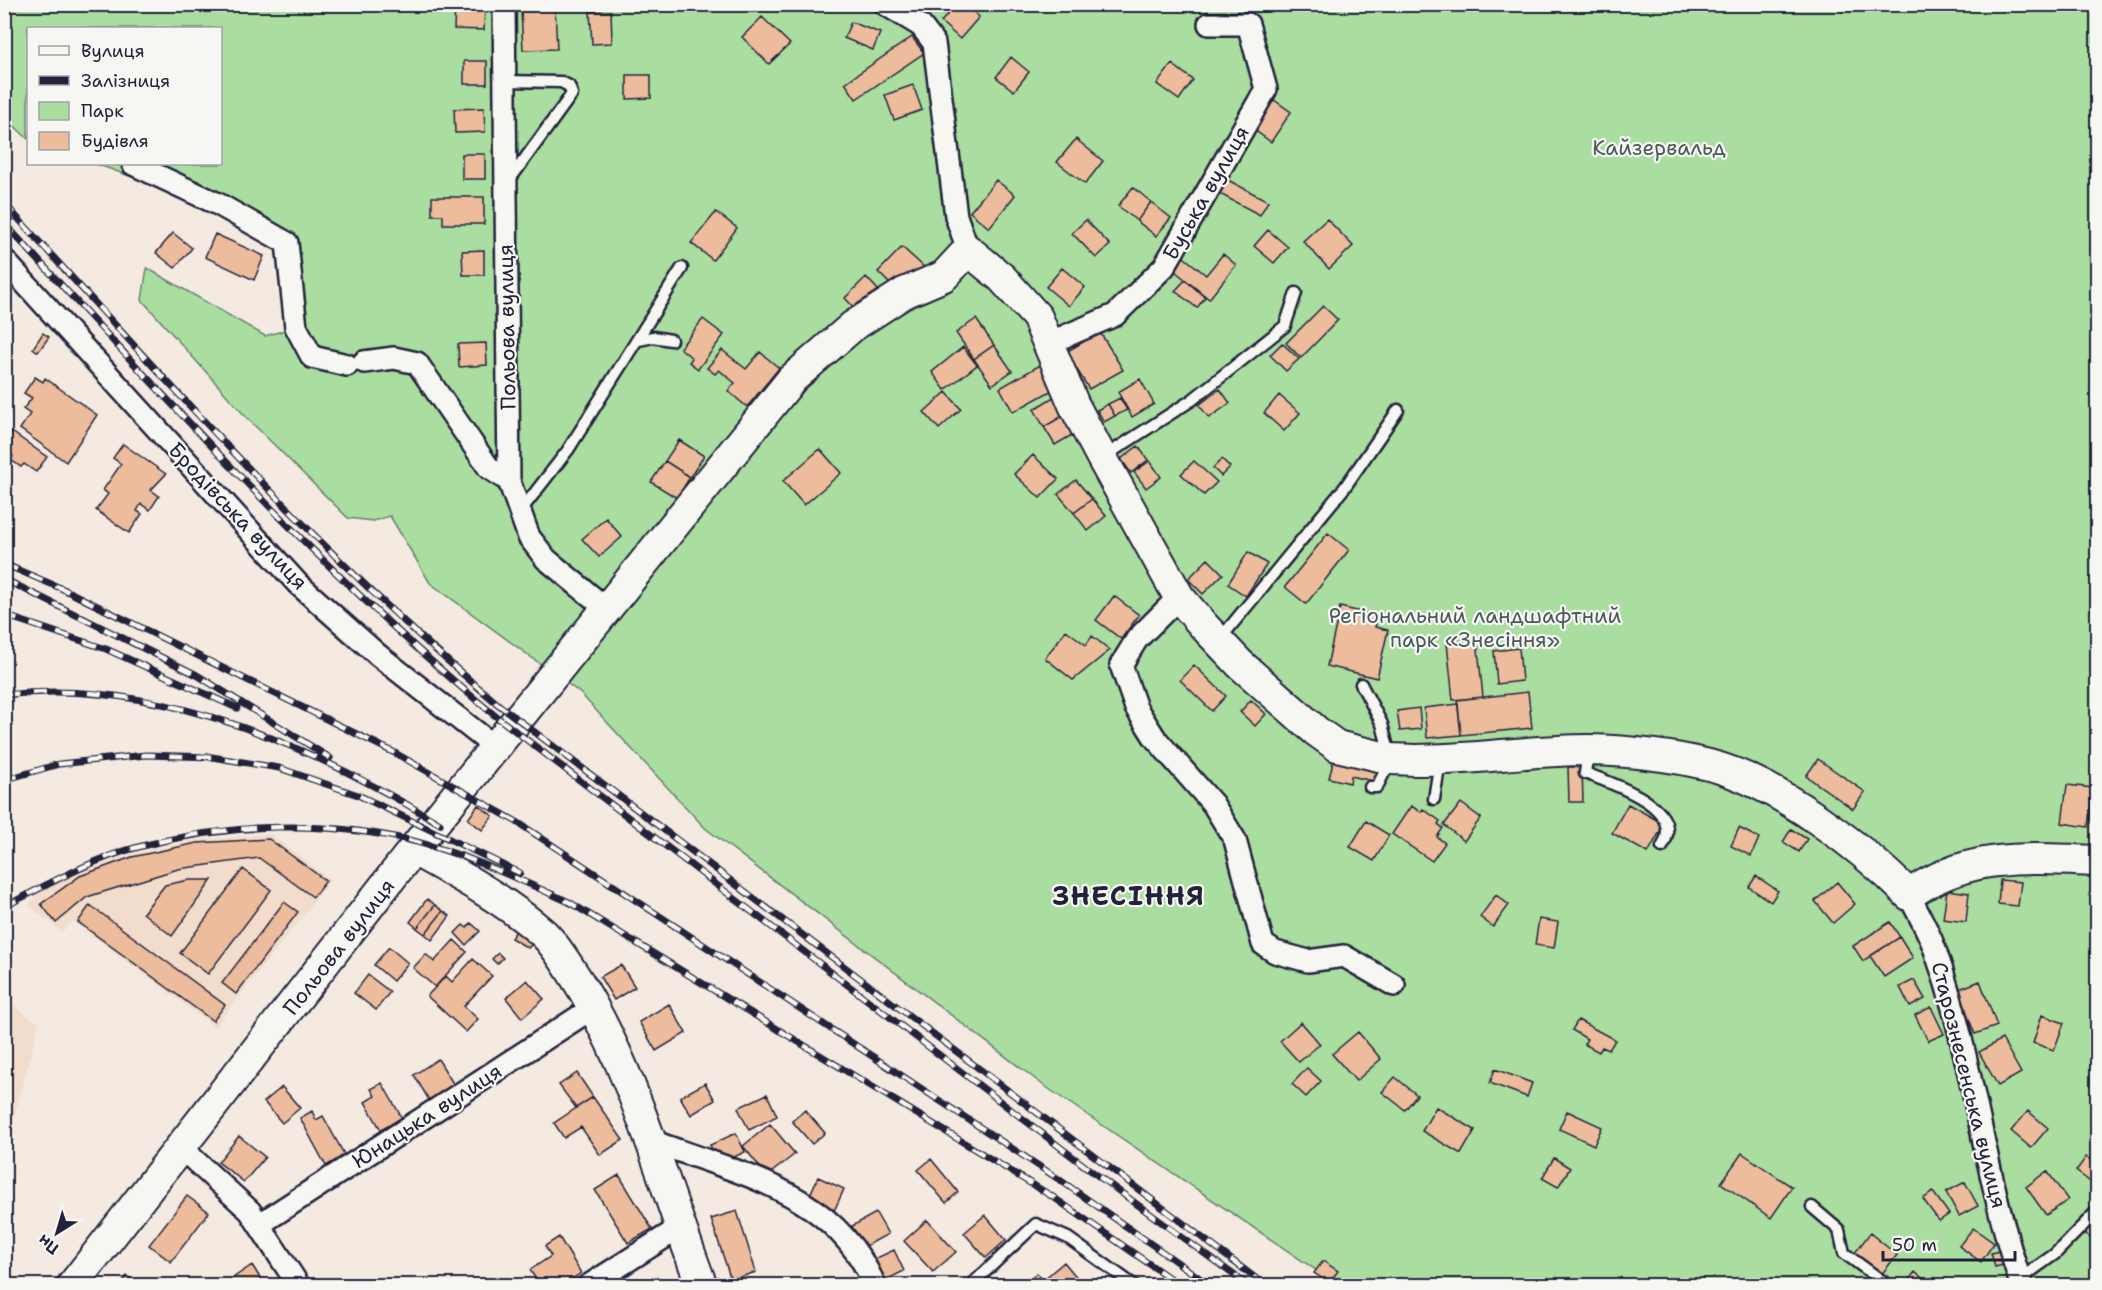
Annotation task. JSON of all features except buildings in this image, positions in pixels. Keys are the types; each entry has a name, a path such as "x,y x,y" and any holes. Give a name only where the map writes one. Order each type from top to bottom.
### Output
{"street":[{"name":"Польова вулиця","path":"504,4 509,481 529,537 546,559 608,610"},
{"path":"885,4 902,12 921,26 934,43 956,216 968,250"},
{"name":"Буська вулиця","path":"1049,344 1115,315 1164,267 1266,89 1248,24 1209,24"},
{"path":"135,165 218,204 287,243 296,327 312,357 355,364 394,358 417,363 489,468 509,481"},
{"name":"Польова вулиця","path":"72,1286 495,747 608,610 792,379 853,326 904,293 944,276 968,250"},
{"name":"Старознесенська вулиця","path":"968,250 1002,278 1037,317 1074,405 1179,597 1218,641 1282,702 1337,746 1391,759 1440,760 1588,750 1648,753 1711,765 1768,789 1880,865 1909,895 1939,961 2006,1239 2021,1282"},
{"name":"Бродівська вулиця","path":"4,260 298,584 378,655 495,747"},
{"path":"944,276 1002,278"},
{"path":"1179,597 1137,639 1121,665 1137,708 1155,738 1214,804 1235,840 1263,944 1275,952 1308,961 1344,956 1394,985"},
{"path":"414,850 483,888 545,935 594,1007 626,1076 652,1141 679,1228 702,1286"},
{"path":"1909,895 1931,879 1957,868 1998,860 2038,858 2097,861"},
{"name":"Юнацька вулиця","path":"260,1224 594,1007"},
{"path":"652,1141 797,1196 834,1224 864,1258 875,1286"},
{"path":"180,1147 250,1211 298,1286"},
{"path":"588,1286 679,1228"}],"lane":[{"path":"505,81 561,82 569,86 572,94 506,184"},
{"path":"519,513 568,450 682,268"},
{"path":"1102,458 1192,400 1285,326 1296,293"},
{"path":"639,340 653,337 671,340"},
{"path":"1218,641 1345,487 1398,410"},
{"path":"1361,684 1382,724 1391,759 1377,787 1370,787"},
{"path":"1588,750 1586,773 1630,791 1649,803 1667,823 1668,837 1662,847"},
{"path":"1434,798 1440,760"},
{"path":"1812,1207 1839,1230 1844,1253 1889,1286"},
{"path":"2021,1282 2055,1254 2097,1209"},
{"path":"970,1286 1036,1224 1068,1238 1135,1286"}],"shaded area":[{"path":"270,834 331,880 215,1027 73,921 62,932 29,905 42,890 75,874 131,854 195,840"},
{"path":"5,1000 39,1023 15,1114 5,1127"}],"green space":[{"name":"Регіональний ландшафтний парк «Знесіння»","path":"4,5 2097,5 2097,1285 1338,1285 1043,1085 705,828 580,693 430,583 390,516 373,521 348,518 246,417 142,300 147,268 265,336 296,327 282,235 208,204 99,165 222,165 222,27 27,27 27,138 5,117"}],"railway":[{"path":"4,203 243,463 305,526 432,647 499,705 1266,1286"},
{"path":"4,223 181,414 301,538 363,599 493,714 1090,1170 1249,1286"},
{"path":"4,564 63,589 395,753 517,822 1060,1180 1211,1286"},
{"path":"4,579 197,675 330,758"},
{"path":"4,615 106,649 237,708"},
{"path":"4,695 61,692 119,696 176,707 287,744 340,769 440,824"},
{"path":"4,780 59,764 146,755 212,757 279,768 358,795 520,873"},
{"path":"4,907 72,872 124,851 175,838 244,829 280,827 349,830 417,842 456,854 569,902 1053,1197 1181,1286"}],"district":[{"name":"ЗНЕСІННЯ","path":"1129,895"}],"park label":[{"name":"Кайзервальд","path":"1659,148"}]}
